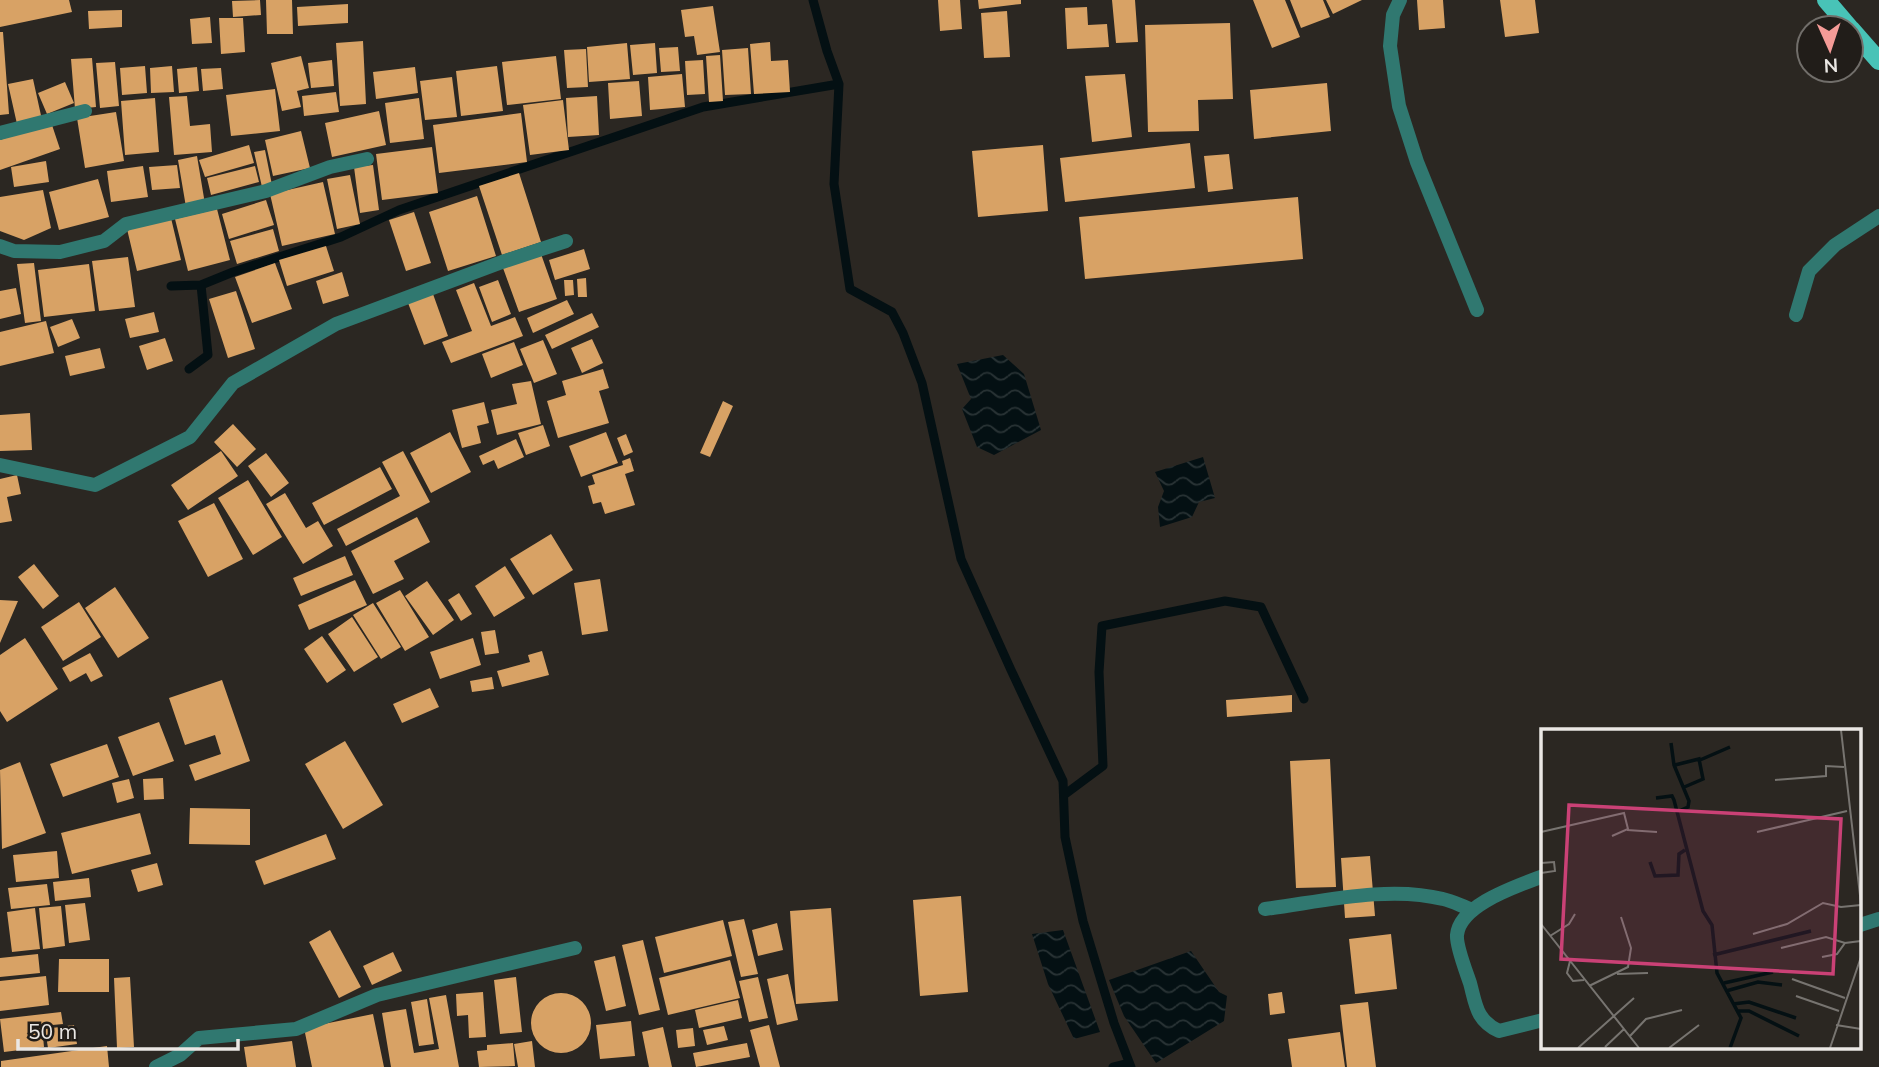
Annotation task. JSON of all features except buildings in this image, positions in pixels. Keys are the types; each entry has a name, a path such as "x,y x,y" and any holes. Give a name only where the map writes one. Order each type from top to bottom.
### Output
{"main road":[{"path":"1826,0 1838,14"},
{"path":"1865,45 1879,61"}],"street":[{"path":"1400,0 1394,15 1390,46 1399,106 1418,162 1477,310"},
{"path":"0,133 85,111"},
{"path":"0,246 14,251 61,252 104,241 126,223 266,191 330,167 367,159"},
{"path":"1796,315 1810,271 1835,245 1879,216"},
{"path":"0,465 95,485 190,437 233,383 336,324 502,262 566,242"},
{"path":"1541,877 1494,896 1473,910 1462,922 1457,937 1478,1013 1486,1025 1499,1031 1541,1020"},
{"path":"1265,909 1399,894 1442,899 1473,910"},
{"path":"1862,924 1879,919"},
{"path":"156,1067 180,1055 200,1038 296,1029 377,995 575,948"}],"water":[{"path":"1003,355 1024,374 1041,430 994,455 977,447 962,409 971,399 957,364"},
{"path":"1203,457 1215,498 1199,502 1192,517 1160,527 1158,507 1164,491 1155,472"},
{"path":"1063,930 1100,1032 1074,1039 1048,984 1032,934"},
{"path":"1191,951 1219,992 1227,996 1224,1021 1156,1063 1124,1016 1109,980"}],"waterway":[{"path":"813,0 839,84 834,184 850,289 892,312 922,383 961,559 1063,781 1065,837 1083,921 1114,1023 1131,1067"},
{"path":"171,286 201,285 341,237 399,210 703,107 839,84"},
{"path":"189,369 208,355 201,285"},
{"path":"1064,795 1103,766 1099,672 1102,626 1225,601 1261,607 1304,699"},
{"path":"1113,1067 1129,1063"}]}
